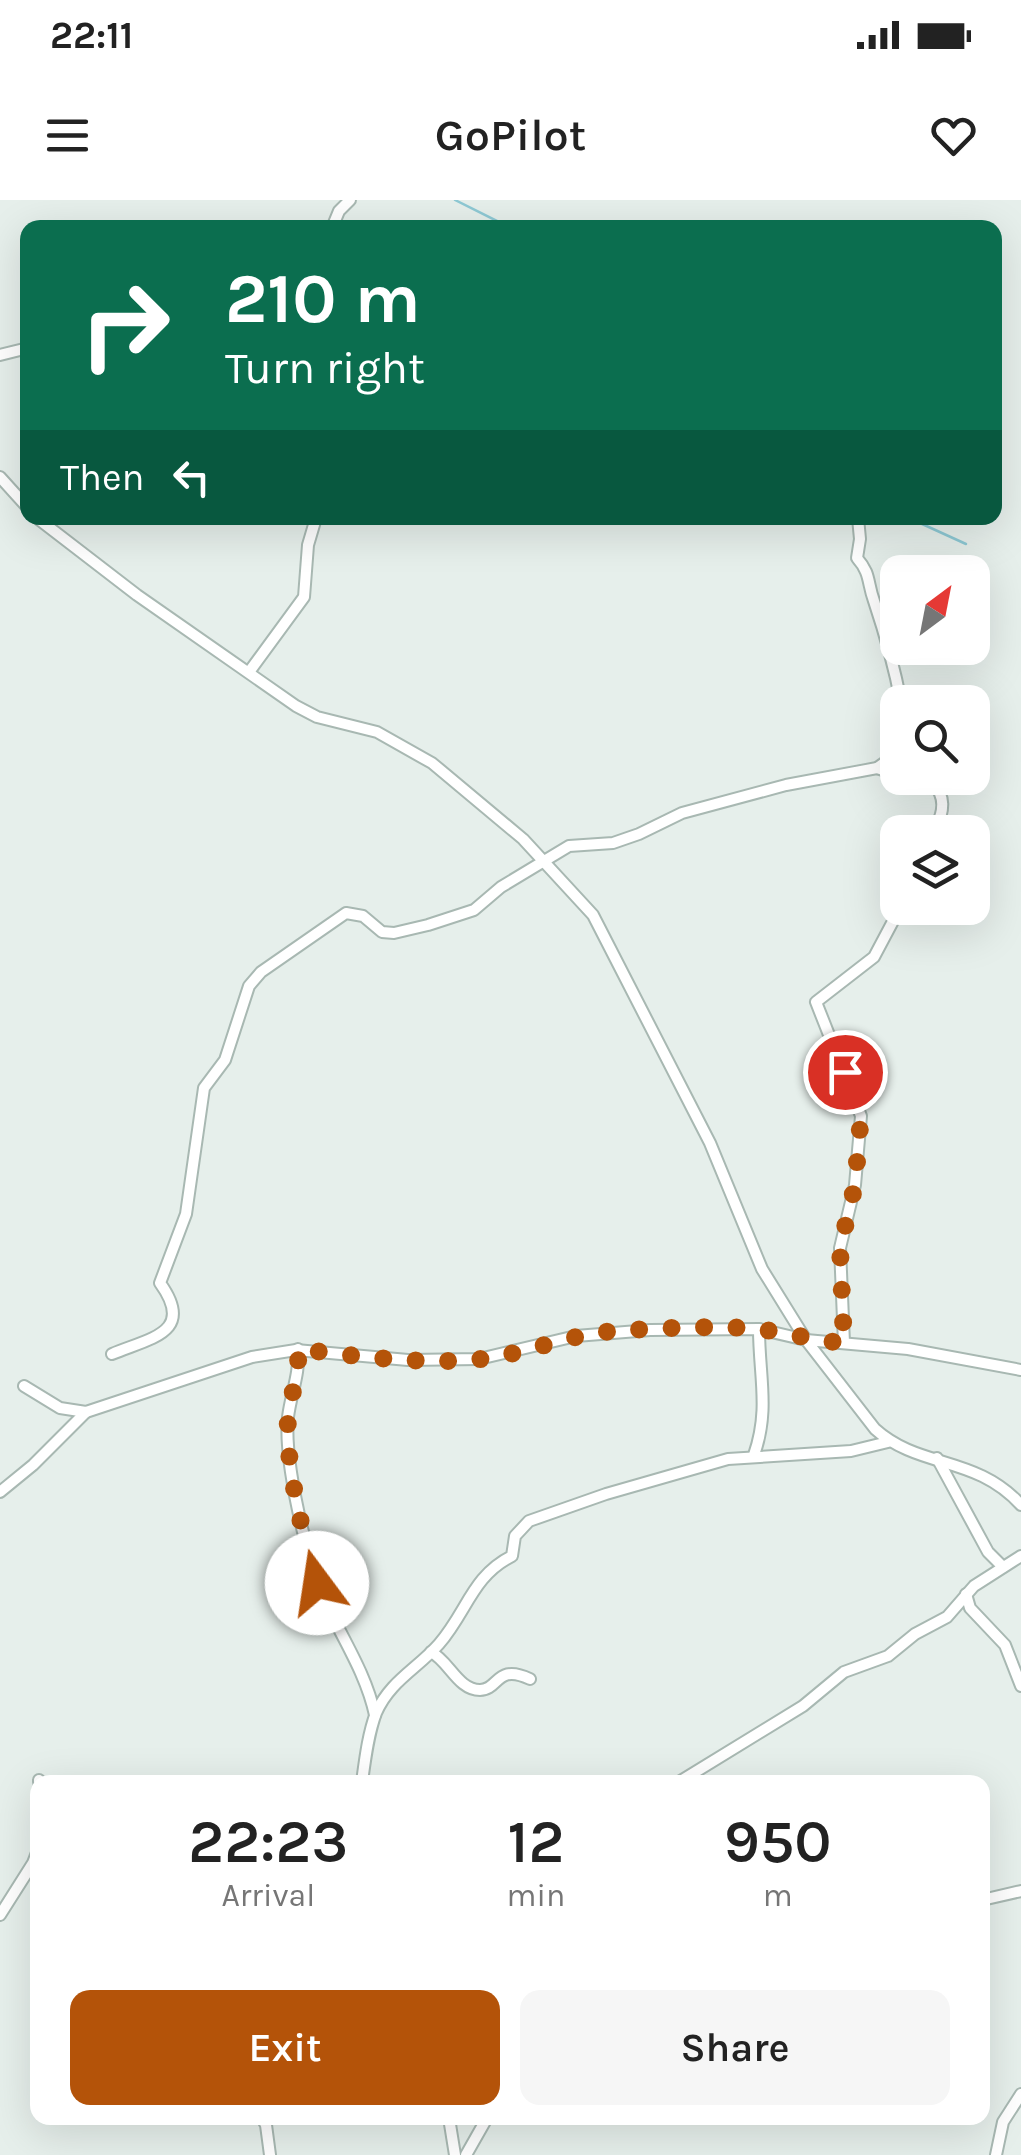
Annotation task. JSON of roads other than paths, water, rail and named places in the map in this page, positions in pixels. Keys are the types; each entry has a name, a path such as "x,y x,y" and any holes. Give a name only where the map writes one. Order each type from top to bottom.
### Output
{"street":[{"path":"335,220 350,200"},
{"path":"0,478 20,499"},
{"path":"46,525 137,595 308,714 376,732 416,752 523,839 593,916 710,1142 762,1268 806,1340 888,1442 982,1473 1021,1505"},
{"path":"249,672 304,597 308,545 314,525"},
{"path":"859,525 857,558 867,569 897,685"},
{"path":"112,1354 153,1337 173,1322 172,1306 160,1283 186,1214 202,1094 225,1060 254,978 346,913 362,916 382,932 428,926 474,910 501,887 569,846 603,844 640,834 682,813 786,785 880,766"},
{"path":"844,1343 840,1248 855,1185 861,1116 816,1002 874,957 891,925"},
{"path":"754,1456 765,1408 758,1364 759,1329"},
{"path":"0,1492 86,1412 252,1357 298,1349 350,1357 464,1360 494,1357 600,1332 759,1329 806,1340 908,1349 1021,1370"},
{"path":"298,1349 298,1373 288,1419 297,1502 317,1583 370,1690 375,1716"},
{"path":"24,1386 60,1408 86,1412"},
{"path":"363,1775 375,1716 386,1694 404,1672 442,1640 493,1566 512,1556 515,1536 529,1520 728,1459 851,1451 888,1442"},
{"path":"938,1458 988,1552 1003,1568"},
{"path":"691,1775 802,1706 844,1672 888,1656 915,1634 947,1616 966,1594 1021,1556"},
{"path":"966,1594 970,1608 1002,1640 1021,1686"},
{"path":"430,1652 446,1661 470,1688 485,1690 506,1675 530,1679"},
{"path":"0,1915 30,1868"},
{"path":"990,1898 1021,1891"},
{"path":"996,2155 1003,2122 1021,2094"},
{"path":"264,2125 270,2155"},
{"path":"451,2125 455,2155"},
{"path":"466,2155 483,2125"}],"waterway":[{"path":"455,200 495,220"},
{"path":"924,525 966,544"}]}
